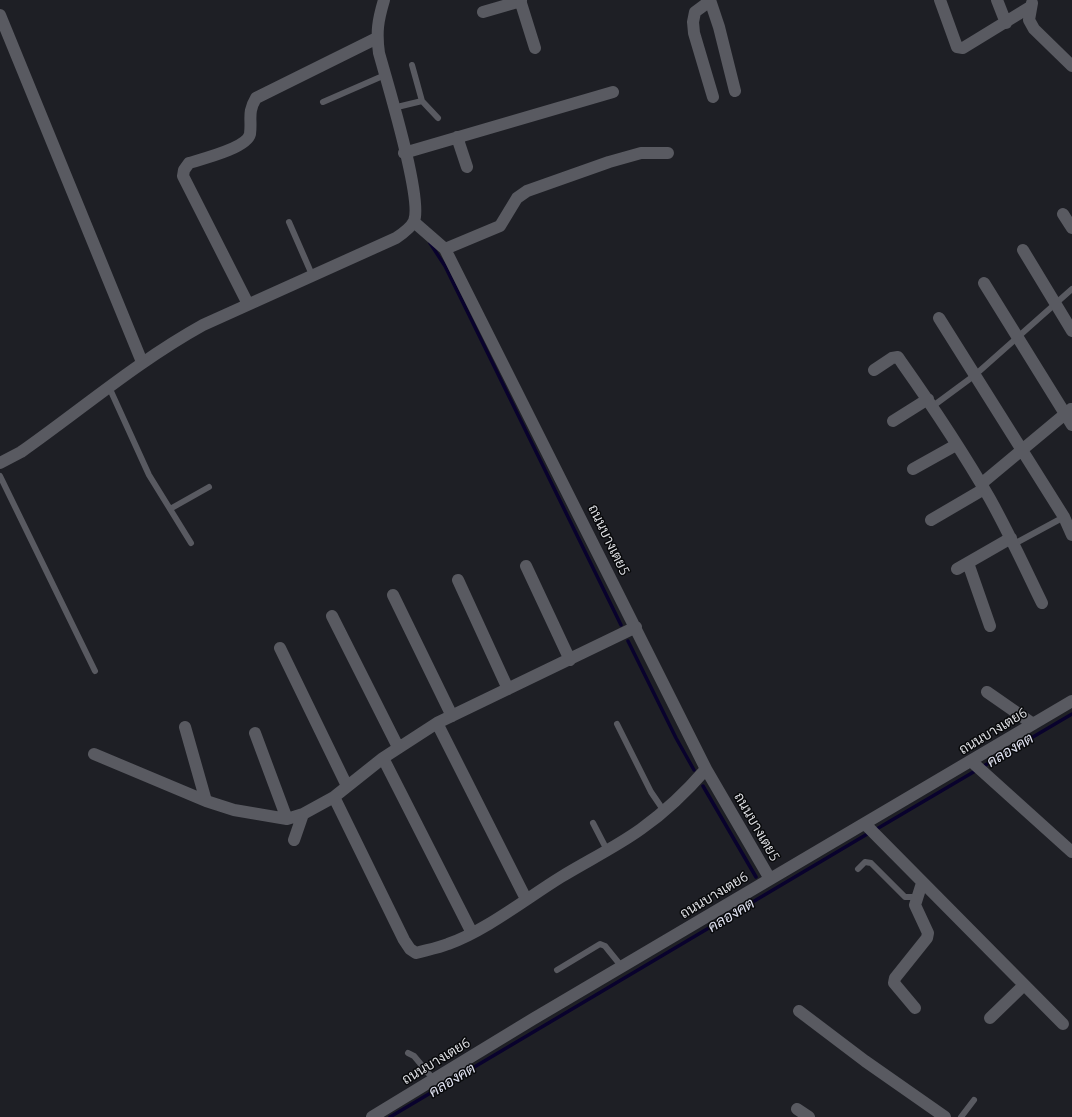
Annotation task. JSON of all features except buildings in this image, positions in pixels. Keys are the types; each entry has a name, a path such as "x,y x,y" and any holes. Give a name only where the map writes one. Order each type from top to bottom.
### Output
{"street":[{"path":"0,463 22,452 142,362 203,325 248,304 313,277 396,238 414,222 416,210 413,184 404,153 377,38 377,25 384,0"},
{"path":"483,12 521,0 535,48"},
{"path":"713,97 694,33 693,22 695,12 710,0 719,26 735,91"},
{"path":"940,0 957,47 963,48 1006,23 1032,4"},
{"path":"997,0 1006,23"},
{"path":"1032,4 1029,20 1034,29 1072,66"},
{"path":"0,15 142,362"},
{"path":"248,304 183,176 184,170 189,164 238,146 246,140 250,135 251,106 256,98 377,38"},
{"path":"404,153 613,92"},
{"path":"457,137 467,168"},
{"path":"445,249 500,226 517,198 527,191 609,162 641,153 668,153"},
{"path":"1063,214 1072,228"},
{"name":"ถนนบางเตย5","path":"414,222 445,249 706,769 770,880"},
{"path":"1023,250 1072,331"},
{"path":"984,283 1018,337 1069,411 1072,425"},
{"path":"939,318 1064,517 1072,535"},
{"path":"874,370 892,358 898,357 930,403 982,486 1013,541 1042,603"},
{"path":"893,421 930,403"},
{"path":"931,520 982,486 1022,449 1069,411"},
{"path":"913,469 956,445"},
{"path":"957,569 1013,541"},
{"path":"968,563 990,626"},
{"path":"526,566 570,660"},
{"path":"458,580 508,689"},
{"path":"393,596 452,716"},
{"path":"332,616 398,747"},
{"path":"94,754 234,810 287,819 303,814 334,797 398,747 437,723 636,627"},
{"path":"280,648 347,786"},
{"path":"987,692 1033,724"},
{"name":"ถนนบางเตย6","path":"372,1117 770,880 973,762 1072,701"},
{"path":"437,723 526,900"},
{"path":"185,727 206,800"},
{"path":"255,733 287,819"},
{"path":"383,758 472,933"},
{"path":"973,762 1072,852"},
{"path":"334,797 410,949 416,953 449,944 472,933 642,829 688,790 706,769"},
{"path":"294,840 303,814"},
{"path":"866,825 1063,1024"},
{"path":"915,1008 894,983 895,978 927,938 928,933 915,905 916,897 922,883"},
{"path":"990,1018 1024,985"},
{"path":"798,1011 865,1061 945,1117"},
{"path":"797,1109 809,1117"}],"lane":[{"path":"412,65 422,101 438,118"},
{"path":"323,102 385,75"},
{"path":"393,108 422,101"},
{"path":"289,222 313,277"},
{"path":"930,403 975,375 1072,289"},
{"path":"109,387 149,475 191,543"},
{"path":"0,476 95,671"},
{"path":"170,509 209,487"},
{"path":"1013,541 1064,517"},
{"path":"617,724 651,792 664,811"},
{"path":"593,823 607,850"},
{"path":"858,869 865,862 871,863 905,897 916,897"},
{"path":"557,970 600,944 605,946 622,968"},
{"path":"408,1053 414,1056 434,1080"},
{"path":"961,1117 974,1100"}],"waterway":[{"path":"430,243 445,266 621,625"},
{"path":"628,641 676,738 694,770"},
{"name":"คลองคต","path":"875,830 1072,714"},
{"path":"703,786 756,877"},
{"name":"คลองคต","path":"390,1117 869,833"}]}
